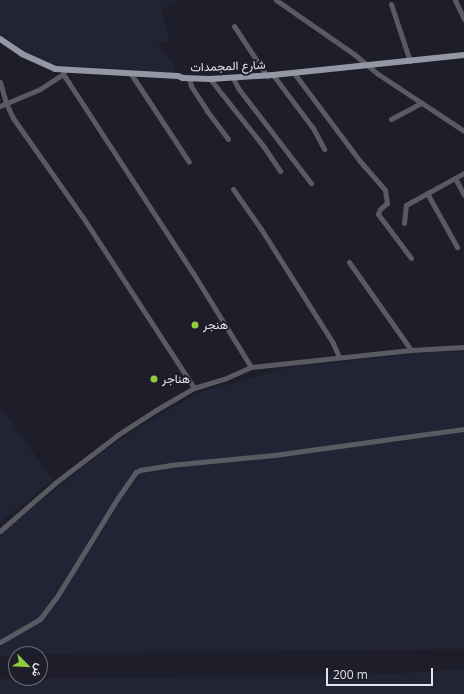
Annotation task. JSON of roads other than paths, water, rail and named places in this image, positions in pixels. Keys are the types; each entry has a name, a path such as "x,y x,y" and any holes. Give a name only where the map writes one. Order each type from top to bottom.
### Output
{"main road":[{"name":"شارع المجمدات","path":"0,39 35,62 64,72 178,76 189,79 270,76 464,55"}],"street":[{"path":"276,0 368,65 378,74 464,131"},
{"path":"455,0 464,19"},
{"path":"391,4 410,61"},
{"path":"234,26 270,76 313,128 324,149"},
{"path":"0,106 40,89 64,72 193,273 251,367"},
{"path":"294,73 359,160 386,190 387,203 380,209 378,214 411,258"},
{"path":"131,74 189,162"},
{"path":"233,78 243,95 312,183"},
{"path":"189,79 191,86 207,111 228,139"},
{"path":"210,79 264,147 280,171"},
{"path":"0,82 6,103 17,123 82,216 194,388"},
{"path":"391,119 421,103"},
{"path":"404,223 406,204 464,173"},
{"path":"455,178 464,196"},
{"path":"233,189 261,229 333,343 339,357"},
{"path":"427,193 457,247"},
{"path":"349,262 412,350"},
{"path":"0,531 55,483 119,434 194,388 224,379 251,367 412,350 464,347"},
{"path":"0,642 40,619 58,595 117,499 136,472 140,470 170,465 274,456 464,429"}],"place":[{"name":"هنجر","path":"195,325"},
{"name":"هناجر","path":"154,379"}]}
